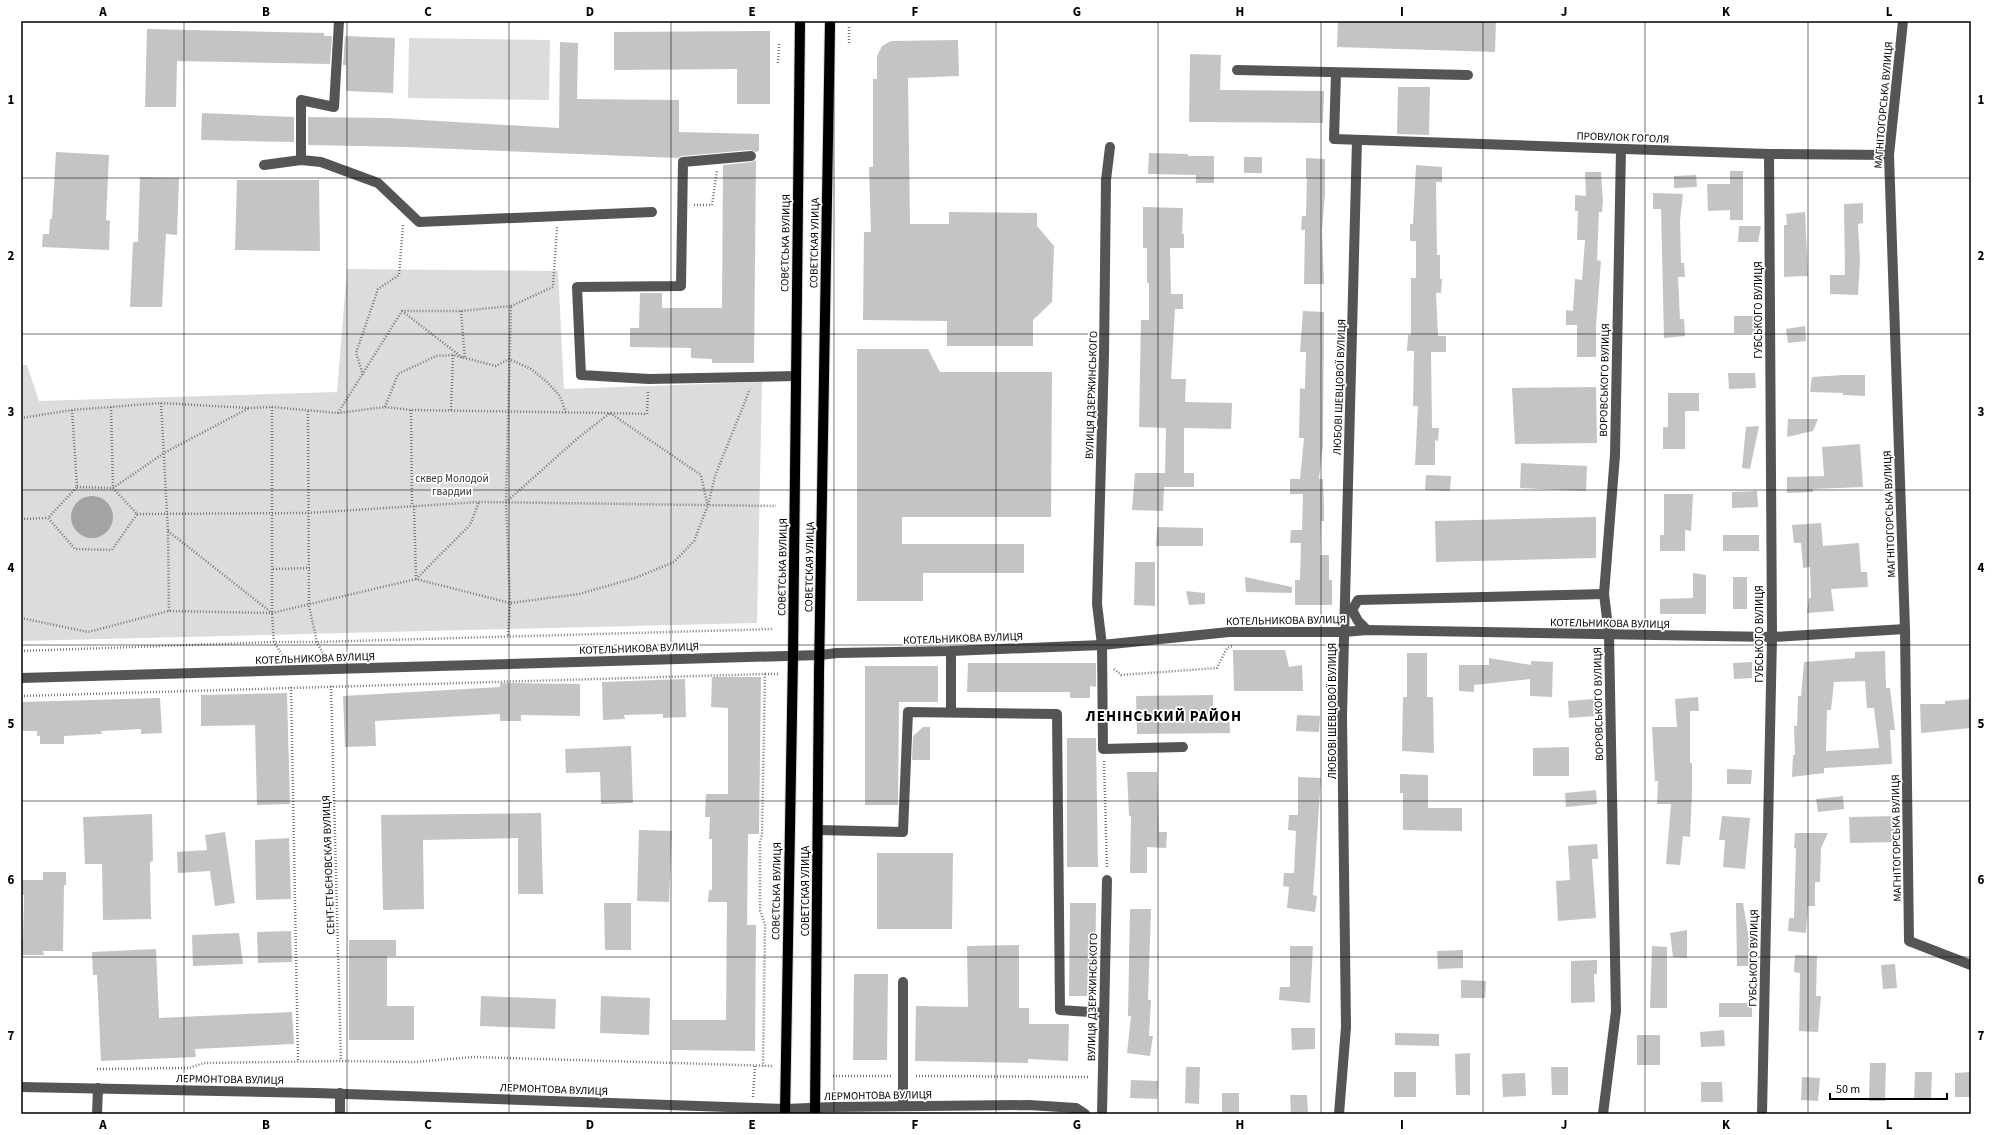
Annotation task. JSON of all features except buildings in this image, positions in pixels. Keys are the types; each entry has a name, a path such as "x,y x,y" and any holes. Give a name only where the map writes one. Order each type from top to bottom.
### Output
{"main road":[{"name":"СОВЄТСЬКА ВУЛИЦЯ","path":"785,1112 793,656 800,21"},
{"name":"СОВЕТСКАЯ УЛИЦА","path":"815,1112 820,655 830,21"}],"street":[{"path":"301,160 301,100 334,107 338,21"},
{"name":"МАГНІТОГОРСЬКА ВУЛИЦЯ","path":"1903,21 1889,156 1905,629 1909,941 1971,965"},
{"path":"1237,70 1468,75"},
{"name":"ПРОВУЛОК ГОГОЛЯ","path":"1336,73 1334,139 1769,154 1889,156"},
{"name":"ЛЮБОВІ ШЕВЦОВОЇ ВУЛИЦЯ","path":"1339,1114 1346,1027 1342,715 1357,140"},
{"name":"ВУЛИЦЯ ДЗЕРЖИНСЬКОГО","path":"1103,749 1102,645 1097,604 1104,355 1106,180 1110,147"},
{"name":"ВОРОВСЬКОГО ВУЛИЦЯ","path":"1603,1114 1616,1011 1609,635 1604,594 1615,455 1621,149"},
{"name":"ГУБСЬКОГО ВУЛИЦЯ","path":"1762,1114 1772,637 1769,154"},
{"path":"751,156 683,162 681,286 577,287 581,376 649,379 796,376"},
{"path":"264,165 301,160 321,162 378,183 419,222 652,212"},
{"path":"1367,630 1358,621 1352,610 1358,600 1604,594"},
{"name":"КОТЕЛЬНИКОВА ВУЛИЦЯ","path":"21,678 793,656 863,652 951,651 1102,645 1229,632 1344,632 1367,630 1772,637 1905,629"},
{"path":"951,651 951,711"},
{"path":"818,830 903,832 908,712 951,711 1057,714 1060,1010 1104,1013"},
{"path":"1103,749 1183,747"},
{"name":"ВУЛИЦЯ ДЗЕРЖИНСЬКОГО","path":"1102,1114 1107,880"},
{"path":"903,982 904,1106"},
{"name":"ЛЕРМОНТОВА ВУЛИЦЯ","path":"21,1087 340,1093 753,1108 785,1112 815,1112 834,1107 904,1106 1015,1110 1076,1108 1085,1114"},
{"path":"97,1114 98,1088"},
{"path":"340,1093 340,1114"}],"path":[{"path":"849,27 849,44"},
{"path":"778,62 779,44"},
{"path":"363,375 356,353 378,289 399,275 404,207"},
{"path":"402,311 462,311 511,306 506,502 510,603 508,637"},
{"path":"338,413 402,311"},
{"path":"402,311 465,359"},
{"path":"462,311 465,359"},
{"path":"384,407 398,374 436,356 453,355 496,366 509,359"},
{"path":"451,410 453,355"},
{"path":"509,359 531,369 547,382 560,396 566,413"},
{"path":"21,618 88,632 169,611 272,613 309,606 416,579 510,603 578,594 635,578 674,562 694,541 708,505 715,476 755,377"},
{"path":"21,418 72,410 161,403 249,408 272,407 338,413 384,407 411,410 647,414 649,379"},
{"path":"161,403 168,531 169,611"},
{"path":"111,407 113,488 137,514 308,513 479,502 776,506"},
{"path":"272,407 272,613 274,642 291,670 298,1061"},
{"path":"77,487 113,488 164,453 249,408"},
{"path":"21,519 48,518 77,487 72,410"},
{"path":"411,410 416,579"},
{"path":"308,411 309,606 317,642 331,669"},
{"path":"610,414 701,475 708,505"},
{"path":"506,502 578,438 610,414"},
{"path":"416,579 470,525 479,502"},
{"path":"48,518 76,549 112,550 137,514"},
{"path":"168,531 272,613"},
{"path":"272,569 310,568"},
{"path":"21,651 274,642 508,637 773,628"},
{"name":"СЕНТ-ЕТЬЄНОВСКАЯ ВУЛИЦЯ","path":"331,669 341,1061"},
{"path":"21,696 765,674 762,835 760,850 760,911 765,924 762,1066"},
{"path":"1103,749 1107,880"},
{"path":"97,1069 189,1068 204,1063 298,1061 416,1062 474,1057 786,1067"},
{"path":"753,1108 755,1066"},
{"path":"833,1076 1090,1077"}],"green space":[{"path":"409,38 550,40 549,100 408,98"},
{"name":"сквер Молодой гвардии","path":"347,269 558,271 564,389 762,382 757,623 21,641 21,365 27,365 39,401 337,392"}],"shaded area":[{"path":"88,496 96,496 104,499 110,505 113,517 110,529 104,535 96,538 88,538 80,535 74,529 71,521 71,513 74,505 80,499"}],"district":[{"name":"ЛЕНІНСЬКИЙ РАЙОН","path":"1164,716"}]}
